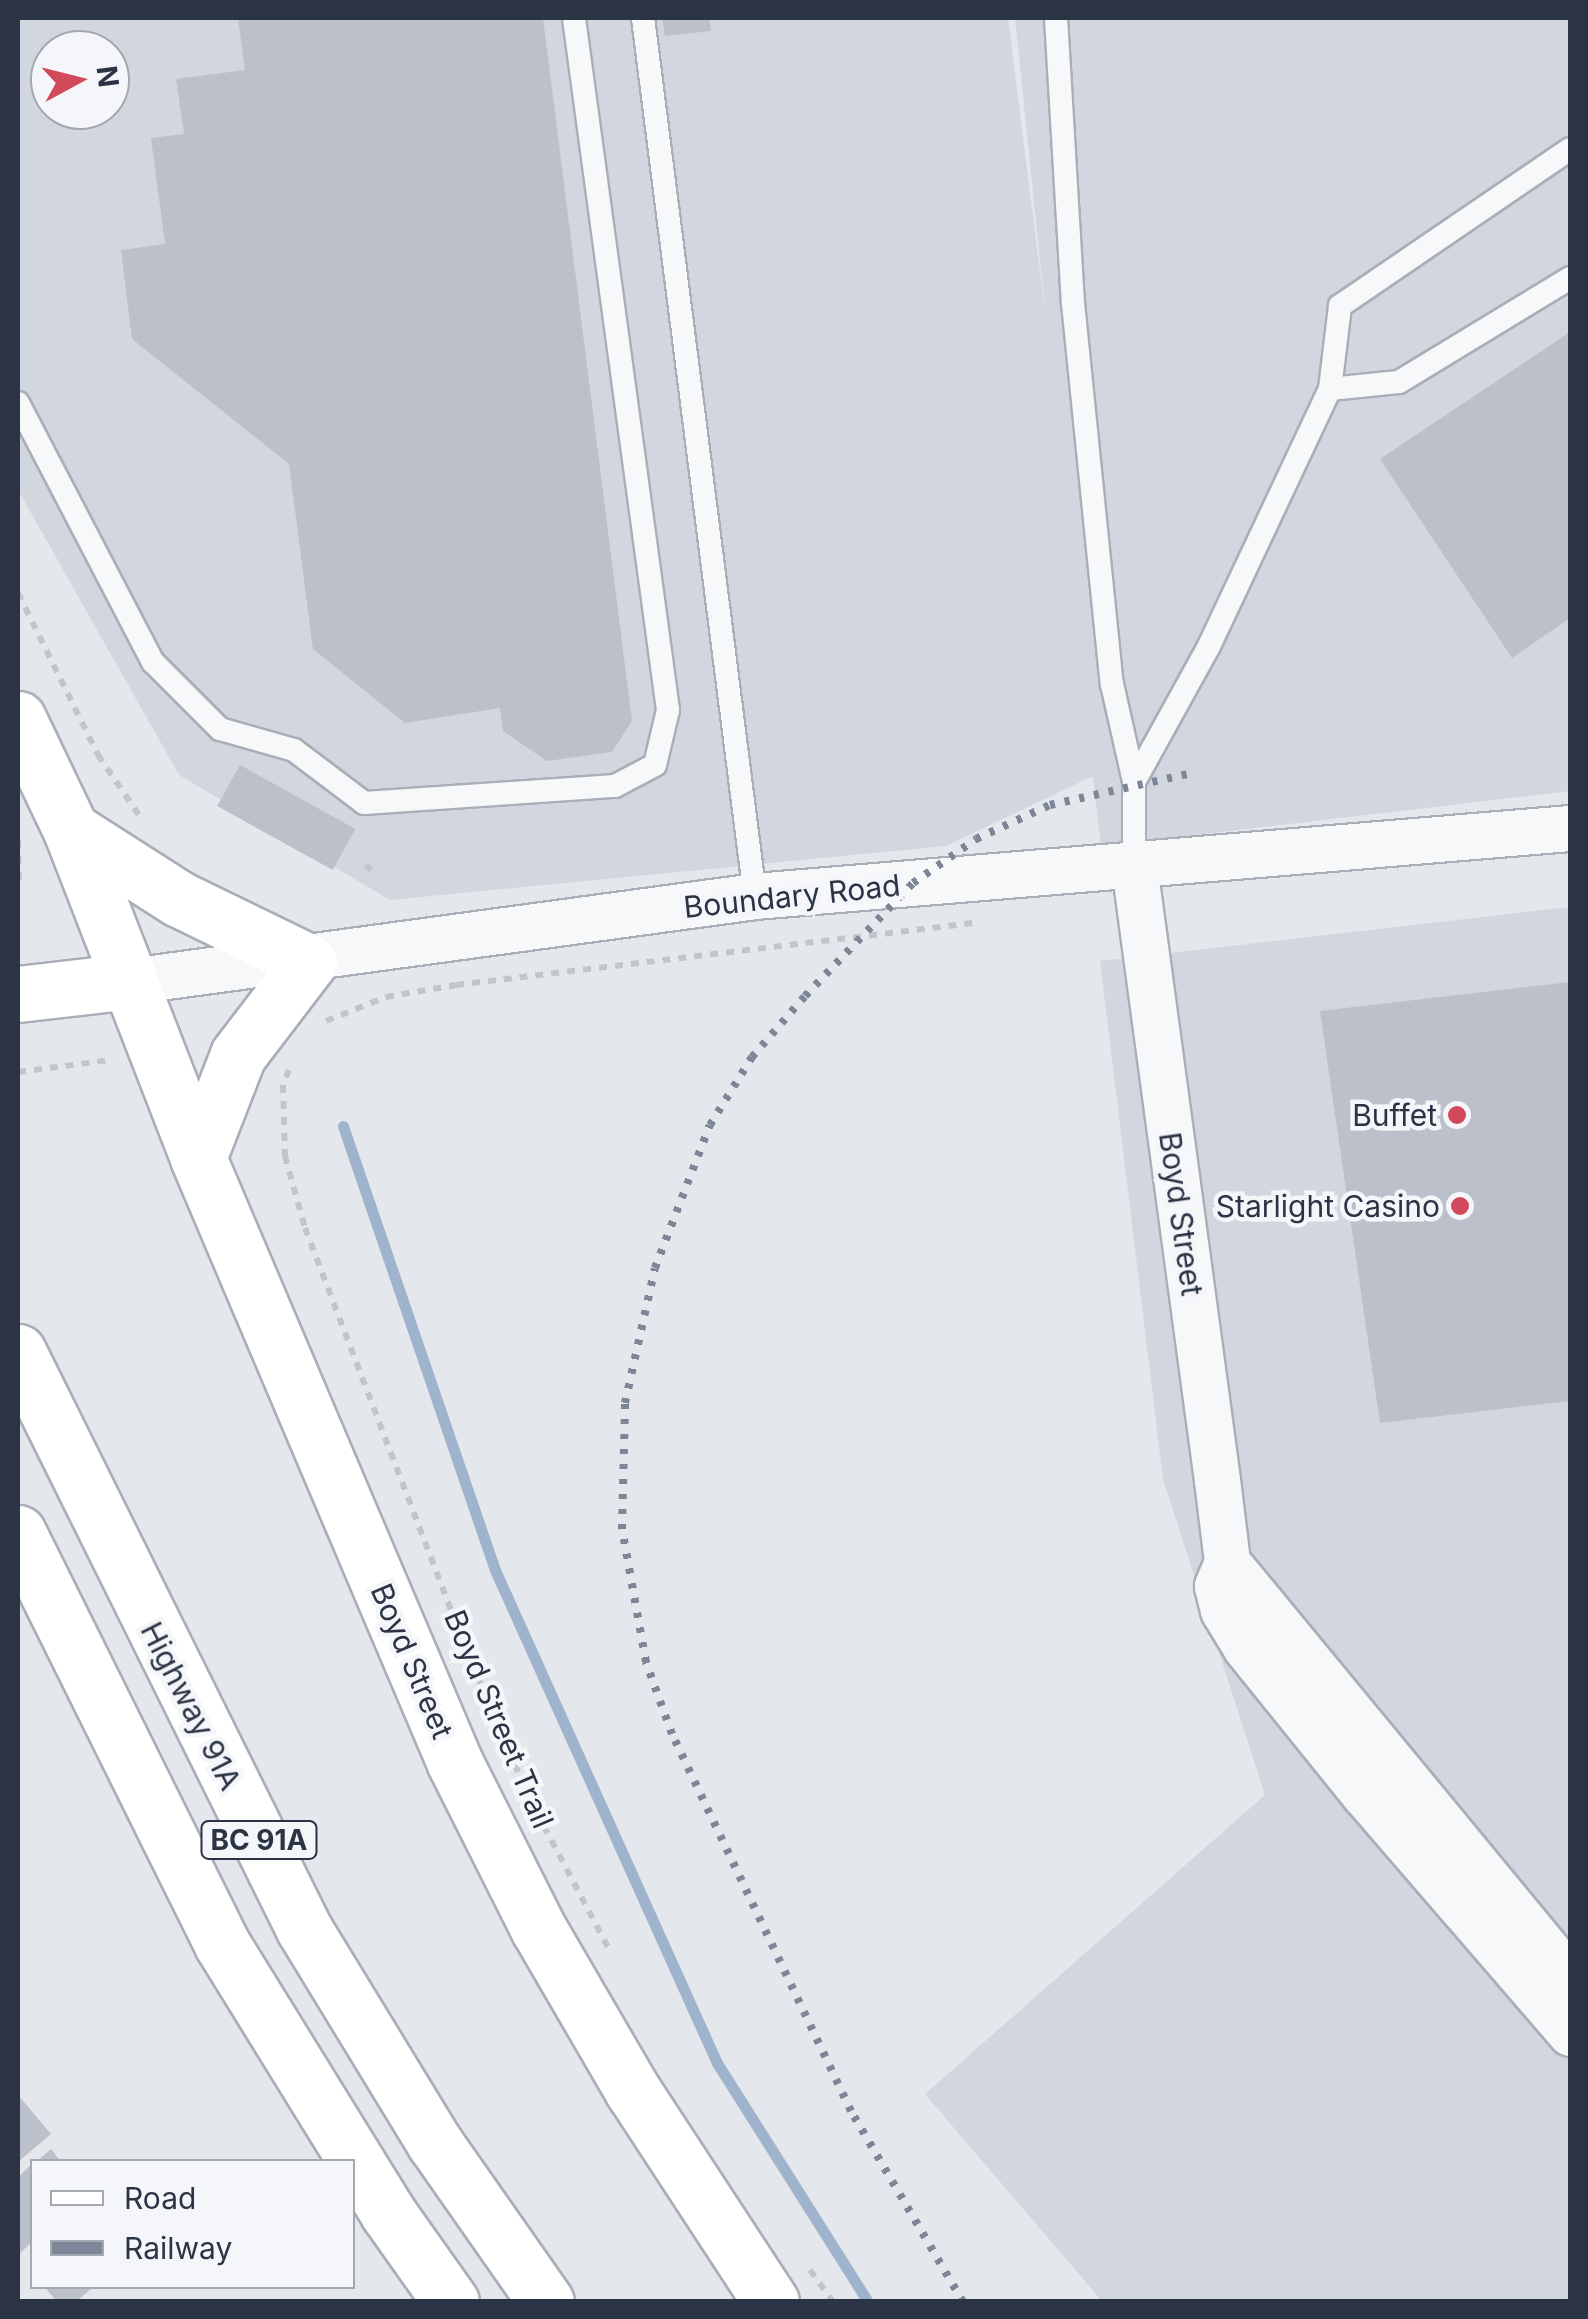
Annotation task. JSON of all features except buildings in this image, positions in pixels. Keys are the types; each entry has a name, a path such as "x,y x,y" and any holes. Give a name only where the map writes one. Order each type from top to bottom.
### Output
{"main road":[{"name":"Boyd Street","path":"18,719 70,830 198,1158 455,1763 538,1928 633,2092 786,2281"},
{"path":"70,830 179,899 309,962 238,1055 198,1158"},
{"name":"Boundary Road","path":"18,994 130,981"},
{"name":"Highway 91A","path":"18,1352 304,1929 434,2142 546,2302"},
{"name":"BC 91A","path":"18,1533 222,1944 354,2159"},
{"name":"BC 91A","path":"355,2160 451,2302"}],"street":[{"name":"Boundary Road","path":"130,981 309,962 755,896 1570,828"},
{"name":"Boyd Street","path":"1134,866 1227,1562 1218,1586 1246,1648 1570,2033"},
{"path":"1227,1562 1570,1978"}],"lane":[{"path":"18,404 154,662 220,729 294,750 364,803 615,786 655,766 668,710 574,18"},
{"path":"643,18 755,896"},
{"path":"1056,18 1073,303 1112,684 1134,782 1134,866"},
{"path":"1134,782 1209,646 1330,390 1340,306 1570,150"},
{"path":"1330,390 1399,382 1570,278"}],"path":[{"path":"18,593 98,755 150,827"},
{"path":"18,840 19,882"},
{"path":"366,865 378,874"},
{"path":"318,1028 386,997 456,985 992,921"},
{"name":"Boyd Street Trail","path":"293,1059 283,1084 286,1156 305,1228 486,1698 529,1798 615,1962"},
{"path":"18,1072 105,1061"},
{"path":"786,2281 833,2302"}],"shaded area":[{"path":"18,18 1008,18 1046,319 1015,18 1570,18 1570,791 1101,846 1093,776 946,846 390,900 179,775 18,490"},
{"path":"1570,907 1570,2301 1102,2301 925,2094 1265,1795 1163,1479 1100,961"}],"waterway":[{"path":"343,1126 495,1570 717,2063 868,2302"}],"railway":[{"path":"963,2302 851,2111 672,1734 646,1662 622,1529 625,1403 655,1268 710,1125 752,1057 805,996 913,883 976,839 1050,805 1192,773"}],"place":[{"name":"Buffet","path":"1457,1115"},
{"name":"Starlight Casino","path":"1460,1206"}]}
